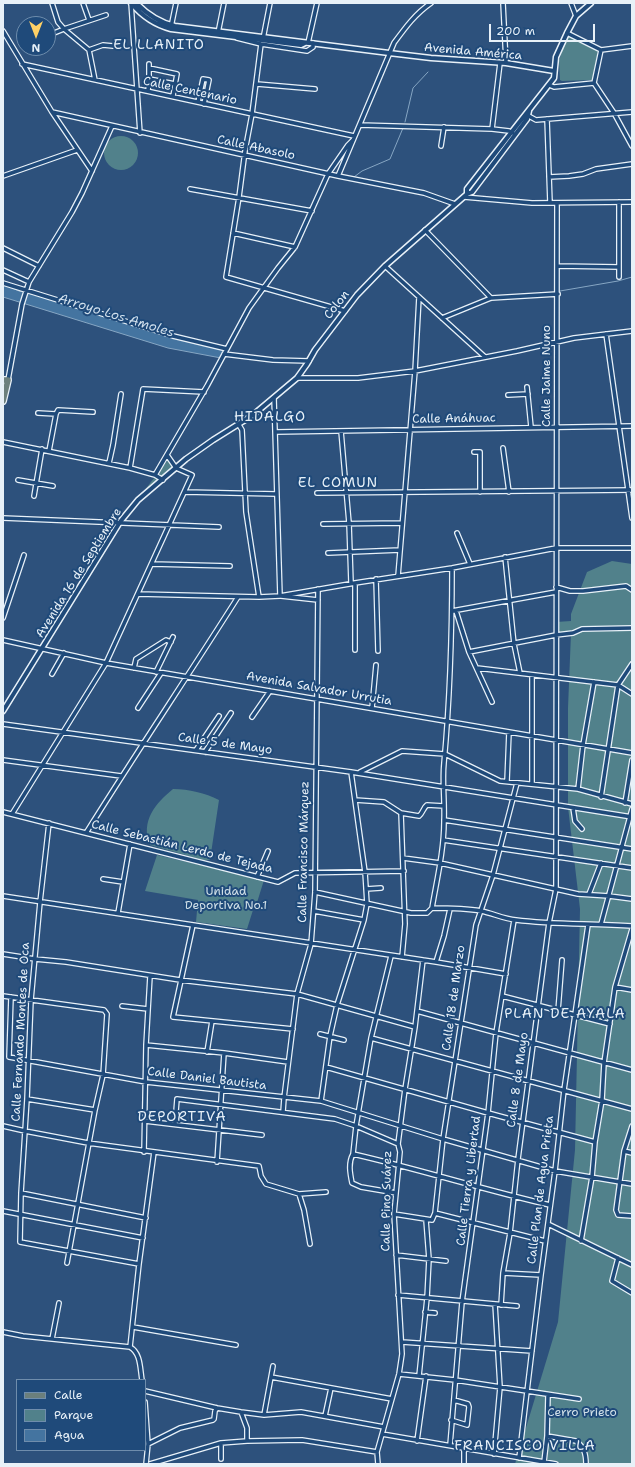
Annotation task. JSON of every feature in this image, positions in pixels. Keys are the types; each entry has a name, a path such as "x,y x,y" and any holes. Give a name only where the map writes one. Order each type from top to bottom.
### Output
{"main road":[{"path":"3,401 5,380"}],"street":[{"path":"52,3 58,22 89,50 94,80"},
{"path":"83,3 89,20"},
{"path":"131,3 152,22 171,27 263,40 307,51 312,47 309,43 317,3"},
{"path":"131,3 140,133"},
{"path":"136,3 154,18 171,27"},
{"path":"171,27 176,3"},
{"path":"218,34 224,3"},
{"path":"270,3 226,277 345,311"},
{"path":"503,3 506,64"},
{"path":"571,3 576,16"},
{"path":"591,3 576,16 556,57 554,78 528,114 536,120 632,112"},
{"path":"338,176 394,43 407,25 420,11 430,4"},
{"path":"56,32 64,28 106,15"},
{"path":"3,31 52,112 92,171"},
{"path":"567,33 601,50 632,46"},
{"path":"218,34 237,38 263,40"},
{"name":"Avenida América","path":"263,40 309,43 431,58 500,63 554,70"},
{"path":"89,50 103,45 113,46"},
{"path":"601,50 594,83 614,113 632,146"},
{"path":"492,129 500,63"},
{"name":"Calle Centenario","path":"22,64 173,96 353,138"},
{"path":"148,91 149,66 177,74 173,96"},
{"path":"149,79 175,84"},
{"path":"198,102 203,79 209,80 204,104"},
{"path":"549,85 554,87 594,83"},
{"path":"257,84 315,89"},
{"name":"Calle Abasolo","path":"52,112 245,156 424,193 456,204"},
{"name":"Colon","path":"239,425 297,378 315,350 357,295 385,266 465,196 467,189 528,114"},
{"path":"547,119 550,203"},
{"path":"360,125 492,129 514,133"},
{"path":"5,380 22,304 29,282 72,212 112,126"},
{"path":"441,146 444,127"},
{"path":"155,474 204,392 249,308 295,248 328,174 353,138"},
{"path":"3,176 77,150"},
{"path":"549,177 584,174 596,169 632,164"},
{"path":"190,189 312,211"},
{"path":"465,196 550,203 632,202"},
{"path":"619,202 619,277"},
{"name":"Calle Jaime Nuno","path":"557,203 557,677"},
{"path":"425,230 491,298"},
{"path":"233,233 295,248"},
{"path":"3,248 39,266"},
{"path":"385,266 485,357"},
{"path":"557,266 619,267"},
{"path":"3,270 29,282"},
{"path":"3,283 173,336 227,349"},
{"path":"442,318 491,298 558,294"},
{"path":"398,576 415,371 419,297"},
{"path":"297,378 358,378 415,371 517,351 557,341 632,331"},
{"path":"606,334 618,426 630,490 632,518"},
{"path":"224,354 273,360 309,361"},
{"path":"527,387 531,427"},
{"path":"130,468 143,389 204,392"},
{"path":"109,463 114,445 121,394"},
{"path":"508,395 528,394"},
{"path":"274,398 280,596"},
{"path":"49,451 58,410 93,412"},
{"path":"38,413 56,414"},
{"path":"239,425 242,430 247,520 259,597"},
{"name":"Avenida 16 de Septiembre","path":"3,711 120,522 138,500 176,468 213,440 239,425"},
{"name":"Calle Anáhuac","path":"276,432 632,426"},
{"path":"341,430 353,583 355,650"},
{"path":"3,442 130,468 155,474 162,480"},
{"path":"503,448 509,492"},
{"path":"34,496 42,449"},
{"path":"474,452 480,452 480,492"},
{"path":"12,814 106,663 185,492 192,475 176,468 167,455"},
{"path":"18,480 53,486"},
{"path":"318,493 630,490"},
{"path":"185,492 276,494"},
{"path":"3,518 219,527"},
{"path":"323,524 402,523"},
{"path":"457,533 470,564"},
{"path":"138,594 238,597 280,596 376,579 452,568 556,548 632,548"},
{"path":"328,553 400,550"},
{"path":"3,618 24,555"},
{"path":"505,557 514,644 520,673"},
{"path":"152,564 230,566"},
{"path":"315,892 419,914 427,913 432,908 443,840 445,754 454,611 452,568"},
{"path":"376,579 378,651"},
{"path":"556,587 570,591 584,591 626,586 632,590"},
{"name":"Calle Francisco Márquez","path":"283,1112 297,994 311,944 314,911 318,589"},
{"path":"454,611 556,592"},
{"path":"280,596 318,600"},
{"path":"86,833 121,776 238,597"},
{"path":"454,611 469,652 492,702"},
{"path":"469,652 573,633 582,630 632,628"},
{"path":"156,672 173,637"},
{"name":"Avenida Salvador Urrutia","path":"3,640 106,663 161,673 632,753"},
{"path":"134,668 136,659 166,640 171,642"},
{"path":"52,674 64,653"},
{"path":"372,708 376,664"},
{"path":"601,797 618,685 632,664"},
{"path":"477,668 618,685 632,694"},
{"path":"138,708 161,673"},
{"path":"532,675 532,784"},
{"name":"Calle 8 de Mayo","path":"501,1305 503,1273 510,1233 513,1197 528,1080 556,890 557,677"},
{"path":"578,789 583,745 594,682"},
{"path":"252,717 270,691"},
{"path":"205,752 231,713"},
{"path":"196,750 219,716"},
{"name":"Calle 5 de Mayo","path":"3,724 359,773 631,817"},
{"path":"507,782 509,732"},
{"path":"359,773 402,751 445,754 500,781 578,789 601,797 632,804"},
{"path":"3,760 121,776"},
{"path":"625,803 632,760"},
{"path":"321,1101 330,1036 337,1005 364,920 367,904 365,872 351,772"},
{"name":"Calle 18 de Marzo","path":"426,1220 432,1220 435,1213 438,1175 472,942 480,910 493,875 518,782"},
{"path":"355,800 384,802 401,813 419,816 422,814 424,807 427,805 444,806"},
{"path":"573,808 576,821 582,829"},
{"path":"601,924 632,809"},
{"name":"Calle Sebastián Lerdo de Tejada","path":"3,812 278,882 292,874 404,871"},
{"path":"401,813 405,912 402,957"},
{"path":"444,820 632,849"},
{"name":"Calle Fernando Montes de Oca","path":"49,823 31,1000 21,1192 20,1242 69,1251"},
{"path":"443,840 632,868"},
{"path":"118,913 130,844"},
{"path":"257,877 268,851"},
{"path":"403,858 440,863 578,894 632,899"},
{"path":"589,894 601,863"},
{"path":"103,879 123,882"},
{"path":"366,889 381,888"},
{"path":"3,896 506,974"},
{"path":"432,908 480,910 514,920 588,925 601,924 632,928 615,987 604,1063 602,1100 595,1142 592,1177 581,1241"},
{"path":"436,962 444,936 450,908"},
{"path":"314,911 364,920"},
{"name":"Calle Tierra y Libertad","path":"450,1445 462,1302 488,1113 496,1033 514,920"},
{"path":"193,925 173,1017 293,1029"},
{"name":"Calle Plan de Agua Prieta","path":"520,1458 564,1090 588,925"},
{"path":"3,954 66,962 150,976 297,994 415,1027"},
{"path":"391,956 370,1038 349,1172 352,1183 361,1187 396,1193"},
{"name":"Calle Pino Suárez","path":"378,1464 377,1452 399,1374 402,1342 394,1214 400,1152 398,1144 423,960"},
{"path":"558,1011 562,960"},
{"path":"144,1152 146,1045 150,976"},
{"path":"615,987 632,990"},
{"path":"3,996 106,1012 107,1014 103,1075 88,1143 67,1263"},
{"path":"502,996 610,1024"},
{"name":"Calle Daniel Bautista","path":"11,997 9,1057 146,1082 321,1101 443,1139 518,1159 555,1171 632,1184"},
{"path":"122,1006 148,1009"},
{"path":"417,1011 631,1070 632,1065"},
{"path":"207,1052 212,1021"},
{"path":"320,1034 344,1040"},
{"path":"370,1038 632,1108"},
{"path":"146,1045 224,1053 288,1062"},
{"path":"217,1162 224,1053"},
{"path":"326,1067 595,1142"},
{"path":"27,1099 95,1110"},
{"path":"175,1124 176,1099 335,1119 356,1126 398,1144"},
{"path":"145,1121 262,1135"},
{"path":"3,1126 88,1143 144,1152 154,1152 217,1162 259,1166 261,1176 266,1184 299,1194 326,1192"},
{"path":"632,1126 624,1151 616,1210 618,1215 632,1216"},
{"path":"624,1151 632,1153"},
{"path":"130,1346 154,1152"},
{"path":"353,1154 399,1164 513,1197 550,1205"},
{"path":"21,1192 146,1218"},
{"path":"299,1194 304,1210 310,1244"},
{"path":"3,1211 73,1226 143,1238"},
{"path":"435,1213 545,1241"},
{"path":"394,1214 426,1220 429,1259 419,1376"},
{"path":"548,1224 632,1265"},
{"path":"69,1251 139,1264"},
{"path":"396,1255 446,1261"},
{"path":"618,1258 612,1281 632,1293"},
{"path":"503,1273 541,1275"},
{"path":"398,1295 517,1306"},
{"path":"52,1339 59,1303"},
{"path":"494,1454 500,1387 495,1304"},
{"path":"425,1312 435,1313"},
{"path":"133,1327 236,1345"},
{"path":"3,1332 23,1336 130,1346 138,1355 142,1379"},
{"path":"402,1342 532,1351"},
{"path":"264,1415 273,1366"},
{"path":"399,1374 455,1380 579,1399"},
{"path":"417,1440 426,1376"},
{"path":"271,1377 392,1399"},
{"path":"325,1416 331,1388"},
{"path":"146,1391 217,1408 241,1412 264,1415 301,1412 384,1427"},
{"path":"544,1462 547,1436 548,1395"},
{"path":"451,1420 467,1425 468,1404 454,1400"},
{"path":"148,1444 180,1428 213,1420 217,1408"},
{"path":"241,1412 247,1428 247,1441"},
{"path":"146,1416 148,1444 146,1464"},
{"path":"382,1434 556,1464"},
{"path":"547,1436 576,1441 586,1455 586,1464"},
{"path":"150,1464 221,1442 302,1440 377,1452"},
{"path":"221,1442 221,1458"},
{"path":"464,1448 464,1464"}],"green space":[{"path":"571,36 598,50 594,78 592,80 560,80 559,61 566,38"},
{"path":"118,136 124,136 128,137 135,143 138,153 137,160 131,167 124,170 118,170 114,169 107,163 104,156 104,150 105,146 111,139"},
{"path":"168,460 174,467 144,491"},
{"name":"Cerro Prieto","path":"612,561 632,564 632,1464 515,1464 558,1322 575,1150 580,909 568,807 568,708 571,633 557,633 556,622 571,621 571,614 587,572"},
{"path":"173,789 197,792 219,800 210,860 203,860 150,845 147,836 148,820 151,813 161,800"},
{"name":"Unidad Deportiva No.1","path":"157,855 264,880 247,929 196,922 198,900 145,891"}],"water":[{"name":"Arroyo Los Amoles","path":"3,284 19,291 61,301 226,349 221,358 168,348 3,297"}],"waterway":[{"path":"405,122 413,88 428,72"},
{"name":"Arroyo Los Amoles","path":"354,177 362,171 390,159 403,128"},
{"path":"560,291 618,281 632,277"}],"district":[{"name":"EL LLANITO","path":"159,45"},
{"name":"HIDALGO","path":"270,417"},
{"name":"EL COMUN","path":"338,483"},
{"name":"PLAN DE AYALA","path":"565,1014"},
{"name":"DEPORTIVA","path":"182,1117"},
{"name":"FRANCISCO VILLA","path":"525,1446"}]}
